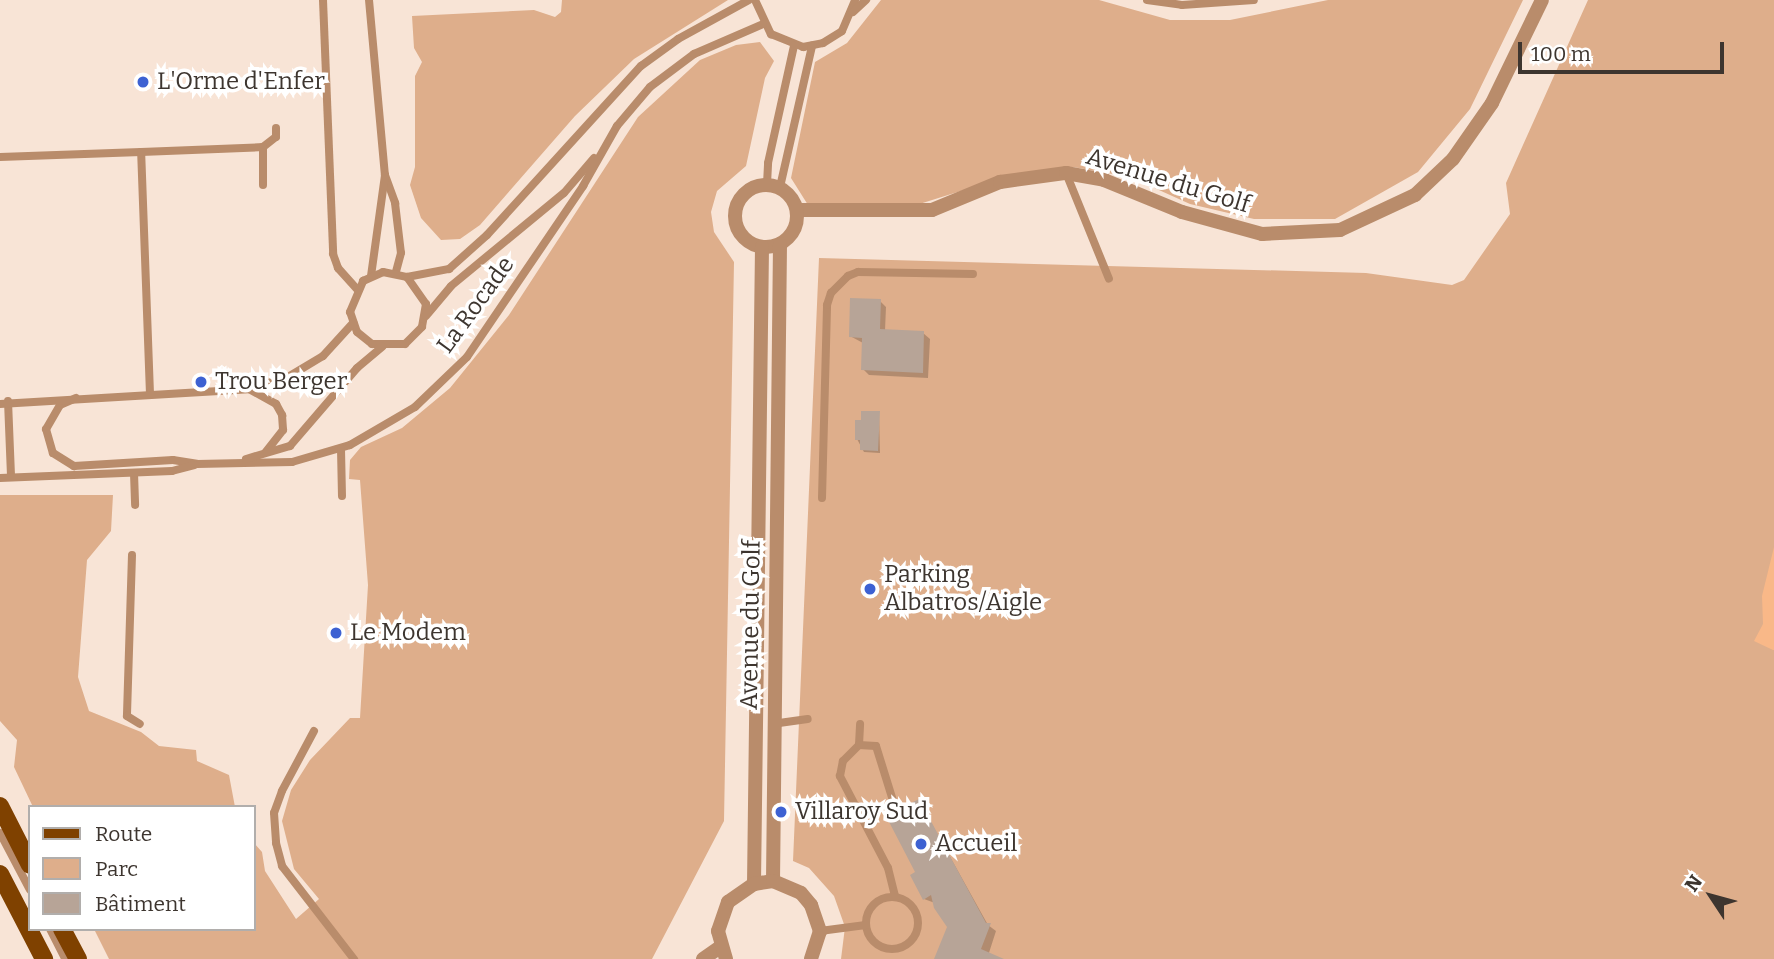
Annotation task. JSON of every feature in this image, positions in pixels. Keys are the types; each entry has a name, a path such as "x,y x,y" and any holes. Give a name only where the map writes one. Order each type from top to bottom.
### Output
{"main road":[{"path":"0,806 28,861"},
{"path":"0,874 28,928"},
{"path":"30,931 44,959"},
{"path":"63,931 78,959"}],"street":[{"name":"Avenue du Golf","path":"773,881 772,724 780,244 791,235 797,210 932,210 1000,182 1066,173 1104,180 1182,212 1262,234 1340,230 1415,195 1453,159 1492,103 1542,0"},
{"path":"780,244 762,247 743,237 735,210 746,192 773,186 797,210"},
{"name":"Avenue du Golf","path":"754,884 762,247"},
{"path":"703,959 723,953 718,931 724,909 739,891 754,884 773,881 801,893 811,905 820,931 811,959"}],"lane":[{"path":"323,0 333,254 338,268 357,289"},
{"path":"369,0 385,175 371,276"},
{"name":"La Rocade","path":"407,277 435,275 456,263 641,66 749,0"},
{"path":"755,0 763,24 794,46 813,46 842,31 853,12 866,0"},
{"path":"853,12 855,0"},
{"path":"1147,0 1182,5 1254,0"},
{"name":"La Rocade","path":"426,316 452,286 576,183 617,127 671,69 718,41 763,24"},
{"path":"773,186 768,163 794,46"},
{"path":"773,186 813,46"},
{"name":"La Rocade","path":"76,398 61,405 46,429 53,453 74,466 173,460 197,464 292,462 341,449 415,407 467,357 583,186 617,127"},
{"path":"0,156 263,147 276,137 275,128"},
{"path":"263,147 263,185"},
{"path":"141,152 150,394"},
{"path":"1066,173 1109,279"},
{"path":"385,175 395,203 400,243 396,272"},
{"path":"396,272 407,277 423,293 426,316 415,337 394,347 382,347 364,339 353,323 352,300 357,289 371,276 396,272"},
{"path":"822,498 827,306 831,293 839,283 858,272 973,274"},
{"path":"11,477 4,402 248,389 288,377 323,356 353,323"},
{"name":"La Rocade","path":"237,462 290,446 357,368 382,347"},
{"path":"248,389 276,404 282,415 283,430 266,453"},
{"path":"341,449 342,496"},
{"name":"La Rocade","path":"0,478 172,471 197,464"},
{"path":"134,473 135,505"},
{"path":"132,555 127,716 141,724"},
{"path":"772,724 808,719"},
{"path":"860,724 859,745 843,761 840,776 888,868 895,896"},
{"path":"314,730 278,802 276,843 282,866 354,959"},
{"path":"859,745 876,746 895,807"},
{"path":"0,832 28,886"},
{"path":"895,896 908,902 917,913 919,928 912,941 899,949 884,948 871,940 866,925 869,910 880,899 895,896"},
{"path":"820,931 866,925"},
{"path":"51,931 65,959"},
{"path":"899,949 900,959"}],"green space":[{"path":"562,0 728,0 634,59 575,116 480,225 460,239 441,240 421,218 410,185 415,167 415,76 422,62 414,48 412,16 534,10 555,17 561,12"},
{"path":"881,0 1099,0 1170,20 1230,20 1328,0 1523,0 1470,109 1418,172 1335,219 1254,219 1190,204 1130,177 1073,167 1015,174 913,206 808,205 791,178 815,62 847,43"},
{"path":"1588,0 1774,0 1774,959 841,959 845,927 834,896 809,868 793,861 819,258 1366,273 1452,285 1464,280 1510,214 1506,183"},
{"path":"760,42 774,61 765,78 746,166 717,191 711,212 714,232 734,262 724,821 652,959 109,959 95,931 256,931 256,845 262,852 265,871 296,919 319,899 294,869 282,821 291,790 310,760 350,718 360,718 368,585 360,480 349,479 350,460 361,447 402,428 450,388 509,315 638,117 700,60 736,45"},
{"path":"0,495 113,495 111,531 87,560 78,677 89,711 141,732 159,746 196,750 197,761 229,775 235,805 32,805 14,767 17,740 0,721"}],"shaded area":[{"path":"1774,547 1773,650 1754,641 1763,624 1762,596"}],"building":[{"path":"850,298 881,299 880,329 924,331 923,373 861,370 862,338 849,337"},
{"path":"861,411 880,411 878,451 860,450 860,440 855,440 855,420 861,420"},
{"path":"919,799 986,923 991,923 981,949 1004,959 934,959 947,927 934,908 931,895 923,900 910,875 915,872 886,816"}],"place":[{"name":"L'Orme d'Enfer","path":"143,82"},
{"name":"Trou Berger","path":"201,382"},
{"name":"Parking Albatros/Aigle","path":"870,589"},
{"name":"Le Modem","path":"336,633"},
{"name":"Villaroy Sud","path":"781,812"},
{"name":"Accueil","path":"921,844"}]}
